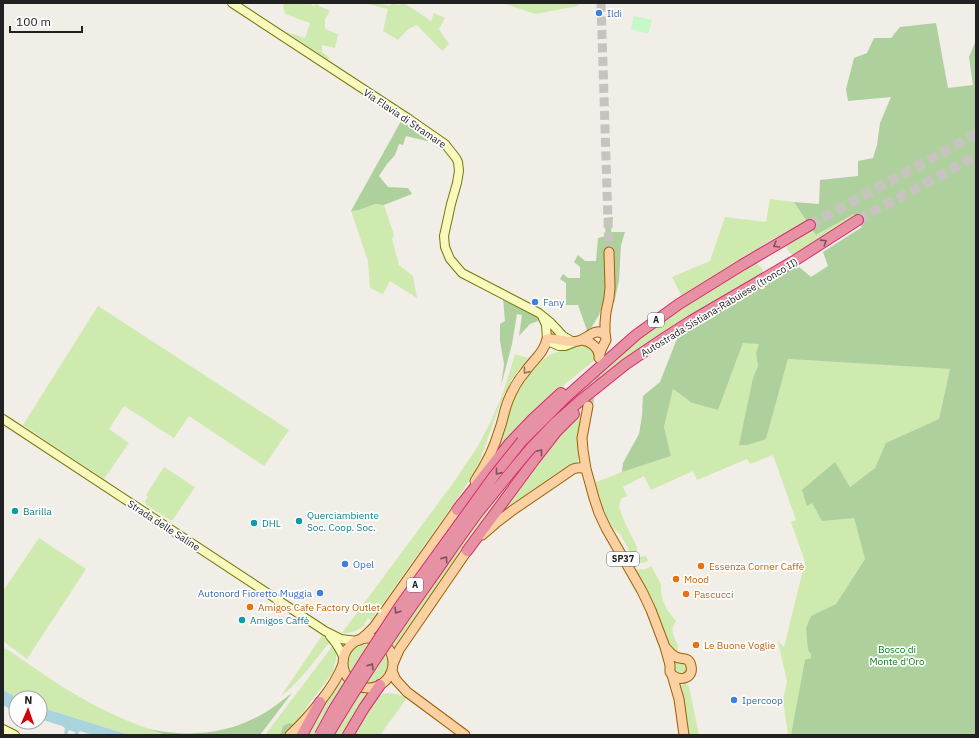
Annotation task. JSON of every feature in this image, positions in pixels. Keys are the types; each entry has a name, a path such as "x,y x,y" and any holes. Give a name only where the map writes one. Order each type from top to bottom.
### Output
{"highway":[{"name":"Autostrada Sistiana-Rabuiese (tronco II)","path":"328,735 376,658 478,512 531,448 555,423 626,364 666,337 794,261 858,220"},
{"name":"Autostrada Sistiana-Rabuiese (tronco II)","path":"320,735 365,660 400,606 494,476 522,442 566,397 636,335 679,304 810,225"},
{"path":"457,510 508,444 532,420 555,398 623,346"},
{"path":"467,551 556,432 602,384"},
{"path":"348,735 380,685"},
{"path":"302,735 320,702"}],"main road":[{"path":"599,357 595,340 606,312 609,298 609,252"},
{"path":"595,340 600,331 605,334 606,312"},
{"path":"290,735 320,702 338,676 348,648 374,627 457,510 491,451 514,388 525,371 541,354 547,339 557,338 568,342 595,340"},
{"name":"SP37","path":"588,406 582,438 589,483 599,513 642,591 665,647 677,694 684,735"},
{"path":"380,685 388,678 399,650 467,551 485,533 513,510 576,467 586,468"},
{"path":"358,641 367,638 384,645 389,650 392,657 392,668 396,680 407,692 465,735"},
{"name":"SP37","path":"665,647 678,658 685,659 690,663 690,674 681,679 678,685 677,694"},
{"path":"670,665 678,658"},
{"path":"343,661 345,673 348,678 360,687 369,688 380,685 391,685 407,692"},
{"path":"672,675 678,679 681,679"}],"street":[{"name":"Via Flavia di Stramare","path":"232,3 445,144 456,158 459,171 444,236 445,247 450,259 462,274 542,316 550,322 562,336 579,341"},
{"path":"542,316 546,325 547,339"},
{"name":"Strada delle Saline","path":"3,419 325,631 341,639 358,641"},
{"name":"Strada delle Saline","path":"325,631 336,643 342,653 343,661"},
{"path":"3,729 15,735"}],"green space":[{"path":"285,3 309,3 314,6 316,3 330,11 325,19 325,29 338,34 335,48 322,45 322,52 329,57 328,60 282,29 305,38 310,23 285,14 283,6"},
{"path":"364,3 379,3 390,6 392,3 399,5 404,3 431,21 434,13 445,18 439,29 449,44 442,51 417,25 408,29 398,40 383,31 388,9"},
{"path":"503,3 579,3 578,6 535,14"},
{"path":"634,16 652,20 648,34 631,29"},
{"name":"Bosco di Monte d'Oro","path":"936,23 948,88 973,85 969,57 976,40 976,735 791,735 805,660 811,658 811,654 808,650 806,628 811,616 836,604 865,559 854,518 822,521 812,503 807,506 802,490 835,462 850,487 875,468 886,443 939,419 950,369 788,359 766,439 747,445 739,445 753,378 758,366 756,353 759,344 743,343 718,410 692,403 673,389 664,427 671,456 622,472 623,463 639,434 643,396 660,382 678,336 790,269 798,266 811,277 828,266 823,252 862,227 854,214 816,235 794,202 819,204 820,180 858,176 858,161 873,158 877,145 880,123 891,97 848,101 846,89 854,58 867,53 874,38 891,38 900,27"},
{"path":"401,121 435,140 427,141 406,136 403,145 399,144 395,155 379,176 388,187 408,188 412,194 384,205 375,204 359,210 351,211"},
{"path":"770,199 794,202 807,221 786,234 774,238 758,248 748,258 682,297 672,277 710,261 725,217 766,222"},
{"path":"375,204 384,205 394,235 392,239 399,265 413,276 417,298 390,281 383,294 370,288 368,261 351,211 359,210"},
{"path":"854,213 857,219 795,256 791,254 787,248 787,244 813,229 817,235"},
{"path":"613,217 611,232 625,232 621,245 619,280 614,304 614,252 609,252 606,293 599,315 588,333 578,305 566,305 566,283 560,279 563,274 568,278 580,278 580,267 574,262 578,255 585,261 596,261 598,238 606,236 604,218"},
{"path":"756,263 762,268 763,275 575,402 536,451 466,546 395,647 385,639 373,635 463,509 519,439 527,445 552,417 573,397 640,338 707,292"},
{"path":"503,298 533,313 538,318 538,321 530,324 519,336 522,315 517,314 512,344 501,386 504,364 500,341 500,324 505,321"},
{"path":"98,306 289,430 264,466 189,416 174,438 124,406 109,429 129,443 104,479 23,425"},
{"path":"743,343 760,343 756,353 758,366 754,376 766,439 788,359 950,369 939,419 887,443 875,468 850,487 835,463 807,506 812,502 854,518 865,559 836,604 811,617 806,628 812,658 795,715 791,735 788,735 783,700 787,682 778,641 784,647 805,562 791,522 796,520 773,455 750,464 747,459 697,480 693,471 651,490 644,476 623,487 627,496 621,499 619,507 637,547 639,557 646,556 648,561 642,563 635,561 620,534 613,528 600,502 594,483 671,456 664,427 673,389 692,403 718,410"},
{"path":"581,344 588,344 594,351 594,361 565,384 529,418 489,461 502,437 513,399 535,366 549,355"},
{"path":"515,354 528,358 512,379 502,399 479,463 464,489 371,620 368,618 364,624 365,625 357,630 349,633 342,633 456,479 478,446 503,393"},
{"path":"584,410 578,432 578,461 494,521 557,436"},
{"path":"164,467 195,487 172,521 146,505 145,501 148,497 146,495"},
{"path":"39,538 86,569 27,659 3,641 3,591"},
{"path":"651,566 661,584 662,598 667,610 676,621 673,630 678,649 675,651 671,651 652,602 635,569 639,570"},
{"path":"323,634 331,640 301,678 281,696"},
{"path":"372,643 379,646 385,652 388,663 387,671 379,680 372,683 364,683 357,680 349,671 348,659 351,652 360,644"},
{"path":"334,644 336,659 333,672 292,727 292,724 281,731 280,735 265,735"},
{"path":"5,648 80,697 114,715 166,735 129,735 48,710 48,690 8,690 8,693 3,690 3,652"},
{"path":"680,662 686,664 688,671 683,676 674,672 675,664"},
{"path":"343,680 354,689 368,694 344,735 306,735 327,699"},
{"path":"683,684 687,684 689,687 699,735 689,735 681,686"},
{"path":"292,693 260,735 166,735 149,729 177,733 205,733 219,731 246,722 263,714"},
{"path":"385,693 397,694 407,698 380,735 354,735 375,699"},
{"path":"289,723 293,724 292,727 284,735 280,735 283,726"}],"water":[{"path":"3,690 8,693 8,708 3,705"},
{"path":"48,710 129,735 93,735 80,731 77,735 74,735 75,732 69,730 67,735 64,735 65,728 48,722"}],"tunnel":[{"path":"601,3 609,252"},
{"path":"810,225 976,134"},
{"path":"858,220 976,156"},
{"path":"588,406 597,367"}],"place":[{"name":"Ildi","path":"599,13"},
{"name":"Fany","path":"535,302"},
{"name":"Barilla","path":"15,511"},
{"name":"Querciambiente Soc. Coop. Soc.","path":"299,521"},
{"name":"DHL","path":"254,523"},
{"name":"Opel","path":"345,564"},
{"name":"Essenza Corner Caffè","path":"701,566"},
{"name":"Mood","path":"676,579"},
{"name":"Autonord Fioretto Muggia","path":"320,593"},
{"name":"Pascucci","path":"686,594"},
{"name":"Amigos Cafe Factory Outlet","path":"250,607"},
{"name":"Amigos Caffè","path":"242,620"},
{"name":"Le Buone Voglie","path":"696,645"},
{"name":"Ipercoop","path":"734,700"}]}
